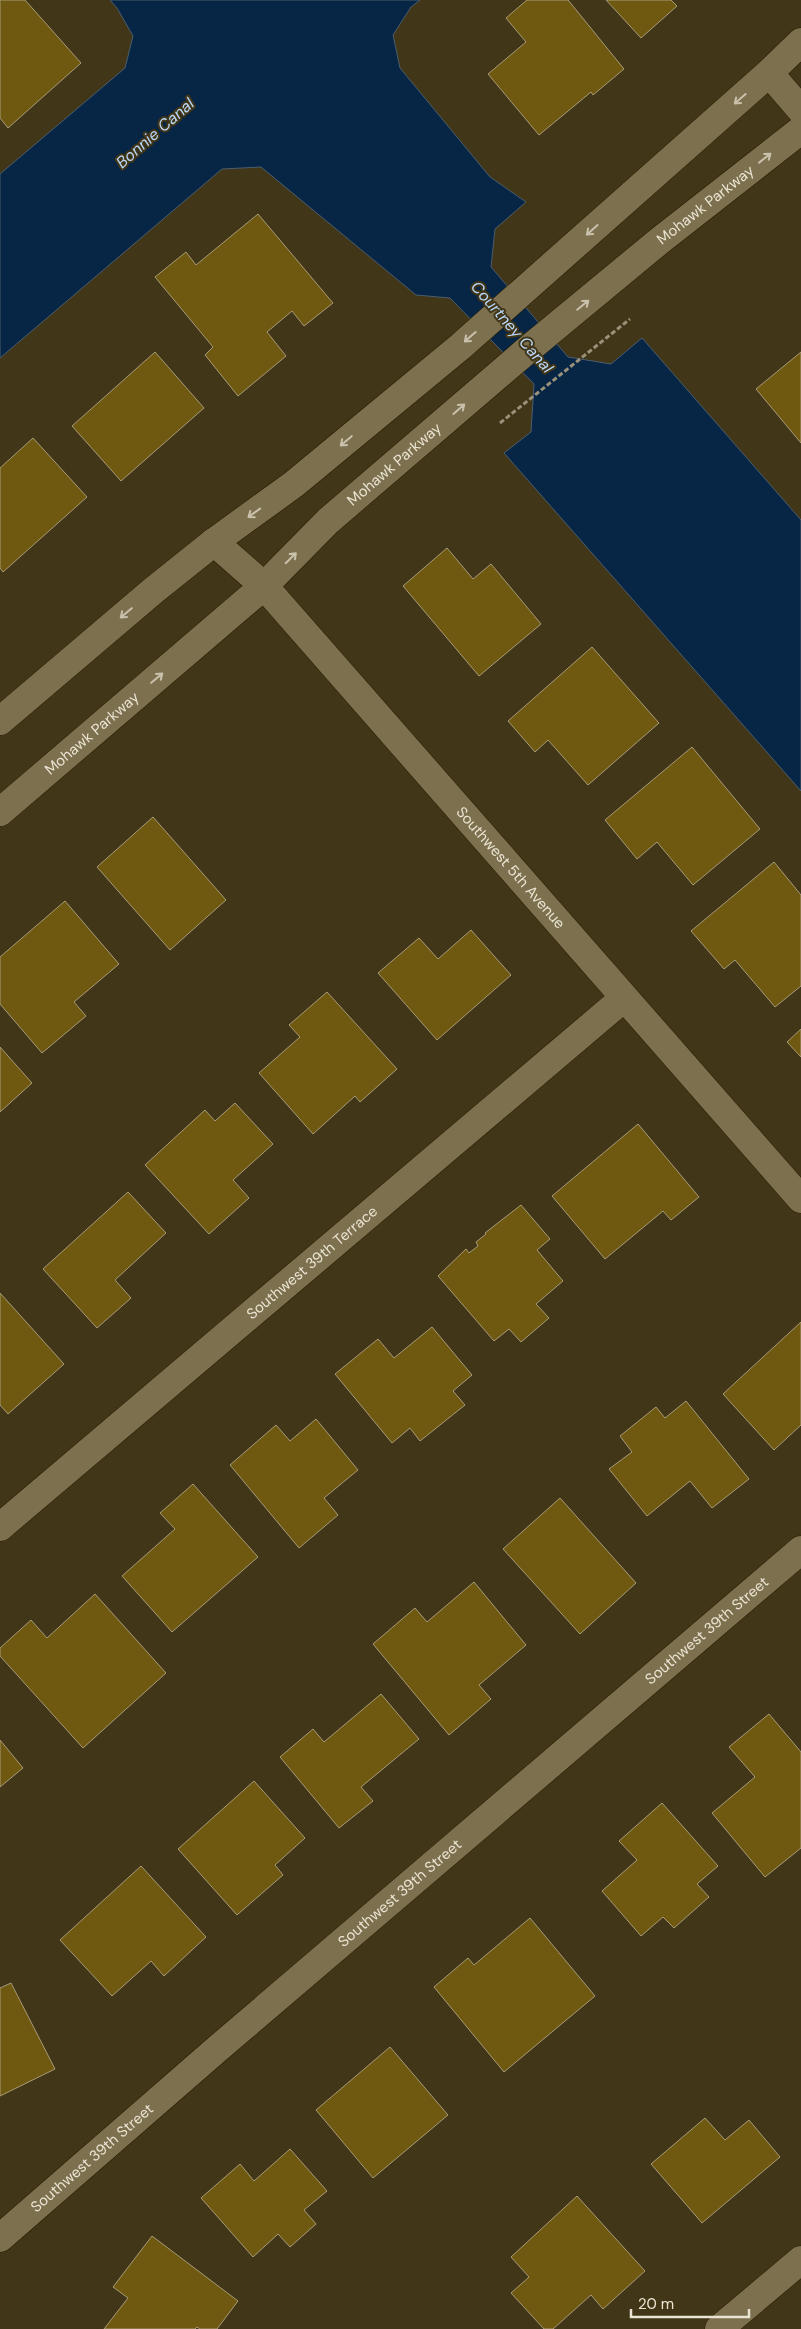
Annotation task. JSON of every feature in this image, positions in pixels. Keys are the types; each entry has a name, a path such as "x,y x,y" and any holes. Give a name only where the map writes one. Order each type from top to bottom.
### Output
{"street":[{"path":"0,721 154,590 214,542 294,484 461,346 769,73 801,42"},
{"path":"769,73 801,110"},
{"name":"Mohawk Parkway","path":"0,812 264,586 328,521 525,352 658,242 801,130"},
{"name":"Southwest 5th Avenue","path":"214,542 264,586 801,1199"},
{"name":"Southwest 39th Terrace","path":"0,1528 624,998"},
{"name":"Southwest 39th Street","path":"0,2238 216,2050 801,1550"},
{"path":"719,2329 801,2260"}],"path":[{"path":"493,428 630,319"}],"water":[{"path":"110,0 420,0 411,7 393,35 400,68 490,177 526,202 495,229 491,267 568,357 611,364 642,338 801,520 801,791 504,453 531,432 534,384 450,298 416,295 261,167 222,169 0,358 0,174 125,68 133,36 117,8"}],"building":[{"path":"0,0 25,0 81,63 8,128 0,118"},
{"path":"527,0 568,0 624,69 593,95 591,92 539,135 488,74 526,42 506,18"},
{"path":"606,0 671,0 677,6 641,38"},
{"path":"258,214 333,303 304,326 292,311 267,332 286,356 238,396 205,355 213,347 155,277 186,252 196,265"},
{"path":"155,352 204,408 121,481 72,426"},
{"path":"801,352 801,443 756,389"},
{"path":"33,438 87,497 3,572 0,568 0,468"},
{"path":"447,548 473,579 491,564 541,624 479,676 403,586"},
{"path":"592,647 659,723 588,785 548,740 535,752 508,721"},
{"path":"692,747 760,829 693,885 657,842 637,859 605,820"},
{"path":"153,817 226,900 170,950 97,867"},
{"path":"774,862 801,895 801,986 775,1007 735,960 724,969 691,931"},
{"path":"65,901 119,964 74,1002 86,1016 42,1053 0,1004 0,957"},
{"path":"471,930 511,975 437,1040 378,973 419,938 438,959"},
{"path":"327,992 397,1069 360,1102 355,1096 313,1134 259,1073 300,1037 289,1025"},
{"path":"801,1029 801,1057 787,1042"},
{"path":"0,1047 32,1083 0,1112"},
{"path":"235,1103 273,1144 233,1180 249,1198 209,1234 145,1165 205,1110 215,1121"},
{"path":"638,1124 699,1197 671,1220 663,1211 605,1259 552,1196"},
{"path":"128,1192 166,1233 115,1280 131,1298 97,1328 43,1269"},
{"path":"521,1205 550,1239 537,1250 563,1281 536,1304 549,1318 521,1342 509,1329 494,1341 438,1276 466,1249 469,1253 478,1246 476,1242 485,1233"},
{"path":"0,1293 64,1364 8,1414 0,1405"},
{"path":"801,1322 801,1425 774,1450 723,1394"},
{"path":"432,1327 472,1375 453,1391 465,1405 420,1441 410,1428 392,1443 335,1374 378,1339 394,1358"},
{"path":"686,1401 749,1479 712,1508 690,1481 647,1516 609,1469 632,1452 620,1436 656,1407 665,1418"},
{"path":"316,1419 358,1470 324,1498 338,1515 299,1548 230,1465 276,1425 290,1441"},
{"path":"193,1484 258,1557 172,1632 122,1576 175,1529 160,1513"},
{"path":"560,1498 636,1583 580,1634 503,1549"},
{"path":"474,1582 526,1645 479,1685 491,1699 449,1735 373,1644 415,1608 427,1622"},
{"path":"95,1594 166,1673 83,1748 0,1656 0,1648 31,1620 47,1638"},
{"path":"381,1694 419,1739 361,1787 373,1801 339,1828 280,1757 313,1729 324,1742"},
{"path":"769,1714 801,1752 801,1848 765,1877 712,1813 755,1777 729,1747"},
{"path":"0,1740 23,1768 0,1787"},
{"path":"254,1781 305,1838 275,1865 283,1875 237,1915 178,1849"},
{"path":"662,1803 718,1866 697,1884 709,1897 674,1928 663,1917 641,1936 602,1891 637,1860 619,1841"},
{"path":"141,1866 206,1937 164,1976 151,1961 112,1996 60,1940"},
{"path":"530,1918 595,1996 504,2072 434,1987 468,1958 474,1965"},
{"path":"11,1983 55,2069 0,2096 0,1988"},
{"path":"390,2047 448,2115 373,2178 316,2110"},
{"path":"705,2118 725,2140 749,2120 780,2157 702,2223 651,2164"},
{"path":"290,2149 327,2191 304,2210 316,2224 290,2247 278,2234 253,2257 201,2198 240,2164 254,2181"},
{"path":"577,2196 645,2271 603,2309 591,2295 553,2329 544,2329 511,2293 529,2277 511,2257"},
{"path":"152,2236 238,2301 217,2329 200,2329 197,2327 195,2329 104,2329 128,2298 113,2287"}],"water label":[{"name":"Bonnie Canal","path":"155,133"},
{"name":"Courtney Canal","path":"512,327"}]}
